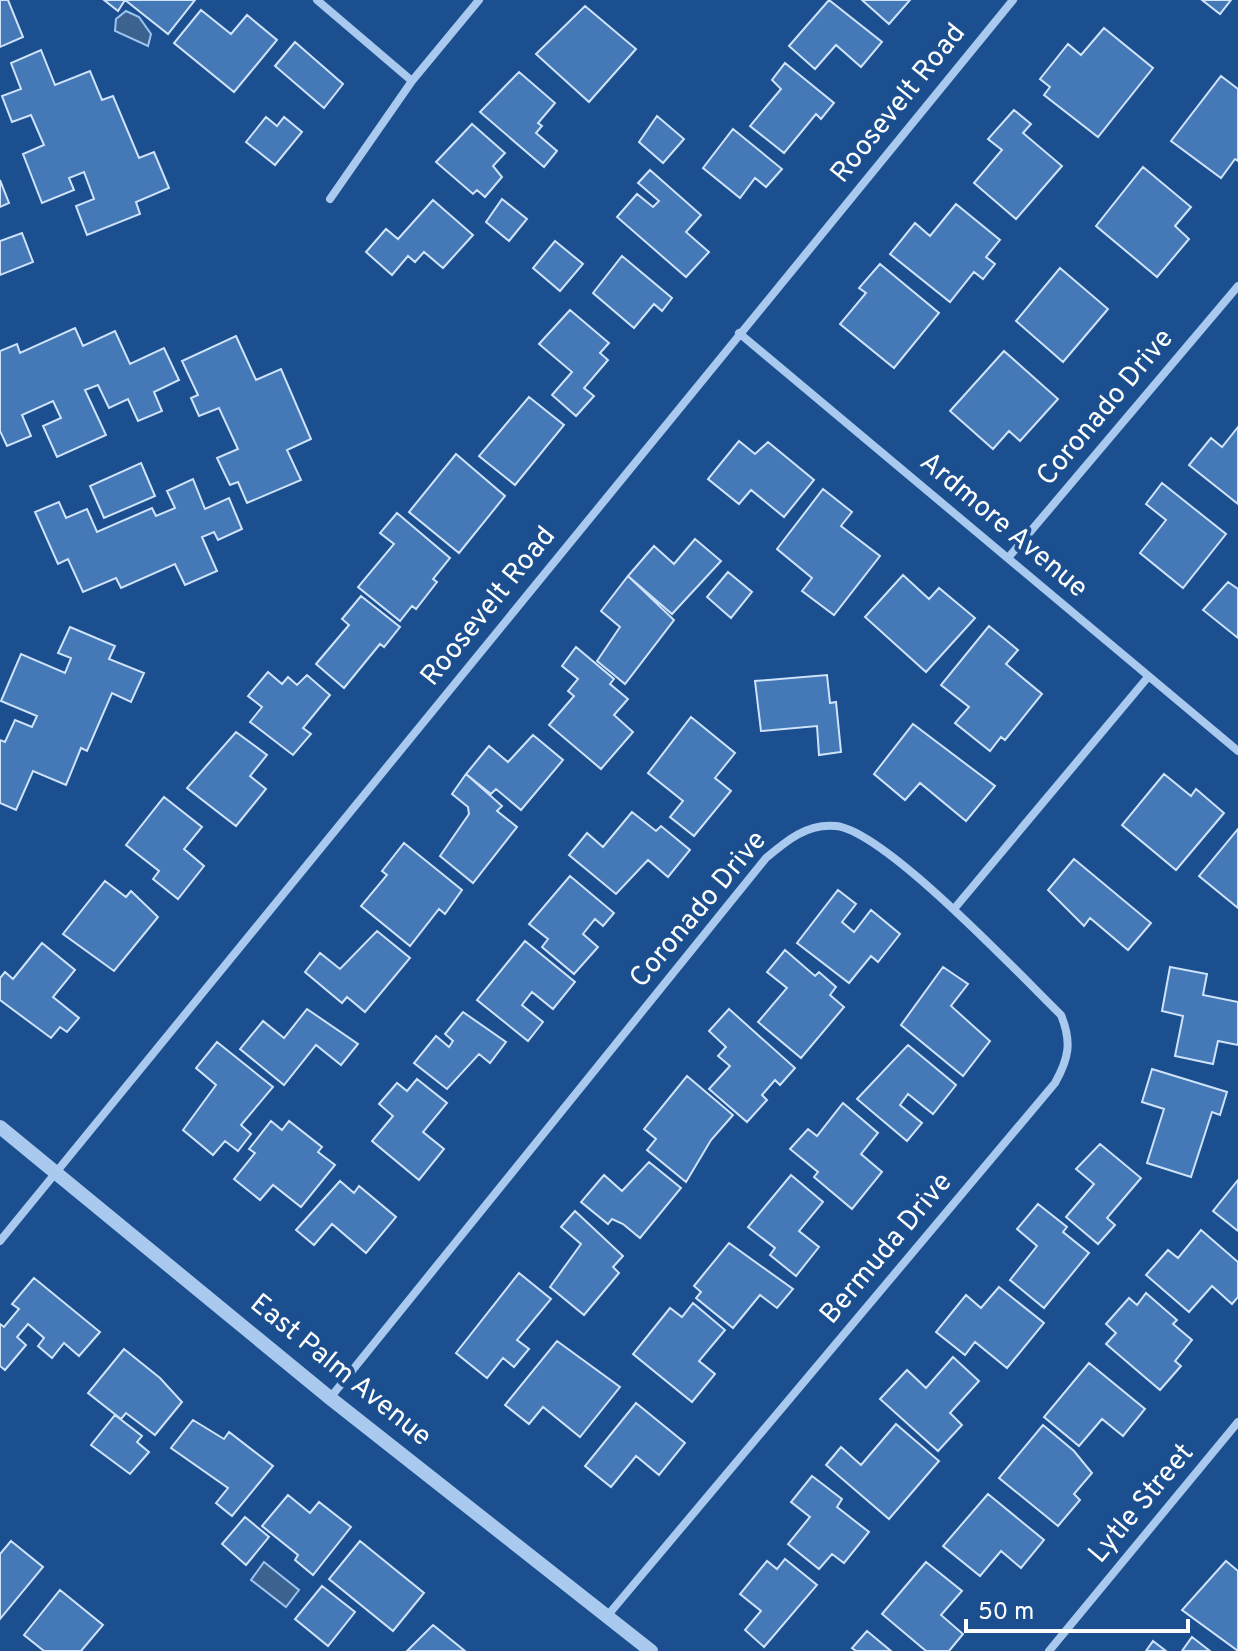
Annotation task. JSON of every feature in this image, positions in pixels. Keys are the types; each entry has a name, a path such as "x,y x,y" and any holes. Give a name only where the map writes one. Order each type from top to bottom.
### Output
{"street":[{"path":"317,0 412,81"},
{"path":"330,199 412,81 479,0"},
{"name":"Roosevelt Road","path":"0,1241 1013,0"},
{"name":"Coronado Drive","path":"1008,558 1238,286"},
{"name":"Ardmore Avenue","path":"739,333 1238,751"},
{"path":"954,909 1148,677"},
{"name":"Coronado Drive","path":"330,1398 766,858 789,838 818,826 858,831 954,909"},
{"name":"Bermuda Drive","path":"608,1615 1055,1083 1069,1059 1068,1033 1061,1015 954,909"},
{"name":"East Palm Avenue","path":"0,1127 330,1398 651,1651"},
{"name":"Lytle Street","path":"1049,1651 1238,1422"}],"water":[{"path":"126,11 139,17 151,34 148,46 115,31 116,19"},
{"path":"264,1562 299,1590 286,1607 251,1580"}],"building":[{"path":"0,0 8,0 23,37 0,47"},
{"path":"104,0 125,0 118,11"},
{"path":"125,0 195,0 168,34"},
{"path":"829,0 882,42 861,67 836,45 815,69 789,46"},
{"path":"862,0 910,0 889,24"},
{"path":"1202,0 1231,0 1220,14"},
{"path":"585,6 636,49 589,102 536,54"},
{"path":"201,10 231,34 247,15 277,40 234,92 174,43"},
{"path":"1104,28 1153,68 1098,137 1044,95 1050,87 1040,79 1068,44 1081,55"},
{"path":"295,42 343,84 324,108 275,66"},
{"path":"41,50 55,85 90,71 102,100 113,96 139,158 154,152 169,188 136,202 140,214 87,235 76,206 94,199 84,172 69,178 74,190 42,203 23,154 44,145 31,115 12,122 2,96 21,89 11,63"},
{"path":"785,63 834,103 821,119 816,114 784,153 750,126 781,89 772,80"},
{"path":"519,72 555,103 538,123 542,126 536,133 557,151 544,167 480,112"},
{"path":"1221,76 1238,89 1238,161 1235,159 1221,178 1171,141"},
{"path":"1014,110 1031,124 1023,133 1062,166 1016,219 974,183 1002,150 988,139"},
{"path":"657,116 684,139 663,163 639,142"},
{"path":"266,117 277,126 284,117 302,132 275,165 246,142"},
{"path":"472,124 505,153 493,166 502,177 485,197 477,190 473,194 436,162"},
{"path":"733,129 782,169 766,187 755,178 740,198 703,168"},
{"path":"1143,167 1191,207 1175,226 1189,239 1157,277 1096,226"},
{"path":"650,170 701,215 686,232 709,252 686,277 617,217 637,194 653,207 659,201 638,183"},
{"path":"0,180 9,203 0,207"},
{"path":"502,199 527,219 509,241 486,222"},
{"path":"433,200 473,235 443,268 424,252 415,262 408,256 392,275 366,252 386,229 398,239"},
{"path":"956,204 1000,240 986,257 995,264 983,279 974,272 950,302 890,254 915,223 930,236"},
{"path":"22,233 33,262 0,275 0,241"},
{"path":"555,241 583,264 560,291 533,268"},
{"path":"622,256 672,298 662,311 654,304 634,328 593,293"},
{"path":"880,264 939,313 894,368 840,324 866,293 859,288"},
{"path":"1060,268 1108,309 1063,362 1016,321"},
{"path":"570,310 609,343 600,353 608,360 584,388 594,396 576,416 552,395 572,372 539,344"},
{"path":"75,328 83,346 115,331 130,364 164,348 179,380 154,392 162,411 138,421 128,399 109,408 98,385 85,390 106,435 57,457 43,426 61,418 53,401 22,415 31,436 7,446 0,431 0,351 17,344 20,353"},
{"path":"236,336 256,380 281,369 311,439 287,450 301,480 247,503 238,482 230,485 217,458 238,449 219,408 199,416 191,398 198,395 182,361"},
{"path":"1004,351 1058,399 1020,441 1009,431 993,449 950,411"},
{"path":"529,397 564,425 515,485 479,456"},
{"path":"1238,427 1238,504 1189,465 1211,438 1222,447"},
{"path":"739,441 755,454 768,442 814,480 784,517 751,490 739,504 708,479"},
{"path":"456,454 505,496 459,553 409,512"},
{"path":"141,463 155,496 104,518 90,486"},
{"path":"193,479 205,509 229,498 242,529 218,540 214,532 202,537 217,571 185,585 175,564 121,588 116,578 83,592 68,559 58,564 35,512 59,502 66,518 87,509 97,532 152,508 156,516 175,508 167,491"},
{"path":"1162,483 1226,534 1183,588 1140,553 1166,520 1146,504"},
{"path":"823,489 852,512 841,526 880,556 834,615 802,591 812,578 777,549"},
{"path":"397,513 450,558 433,579 437,582 416,609 412,606 400,621 358,587 394,544 380,533"},
{"path":"695,539 721,561 672,614 628,576 654,546 674,564"},
{"path":"728,572 752,592 731,618 707,597"},
{"path":"903,575 929,599 939,588 975,618 926,672 865,617"},
{"path":"628,576 674,620 625,684 597,661 620,627 601,611"},
{"path":"1228,582 1238,589 1238,638 1203,610"},
{"path":"361,596 400,627 384,647 380,644 344,688 316,664 349,625 342,619"},
{"path":"989,626 1018,650 1006,664 1042,694 1005,740 1001,737 990,751 955,723 969,707 941,685"},
{"path":"70,627 115,646 109,659 144,673 131,702 112,693 87,751 81,748 66,785 33,771 16,810 0,803 0,740 5,742 15,720 32,727 37,716 1,701 21,654 65,673 71,658 58,653"},
{"path":"576,647 614,679 610,684 628,699 614,715 633,732 601,769 549,725 574,696 568,691 578,679 562,666"},
{"path":"268,672 282,684 288,677 297,685 307,675 330,695 303,728 311,734 293,755 250,722 262,707 248,696"},
{"path":"827,675 830,703 836,702 841,752 819,755 817,726 761,731 755,681"},
{"path":"691,717 735,753 715,778 731,791 694,836 670,817 683,801 648,773"},
{"path":"913,724 995,786 966,821 920,783 905,800 874,774"},
{"path":"236,732 267,755 250,776 266,789 236,826 187,788"},
{"path":"533,735 563,760 521,810 496,789 491,794 466,774 489,746 508,762"},
{"path":"466,774 502,806 497,811 517,827 473,883 440,856 469,814 468,807 452,794"},
{"path":"1164,774 1191,796 1196,789 1224,813 1176,870 1122,825"},
{"path":"164,797 202,827 184,849 204,866 178,899 153,879 159,871 126,845"},
{"path":"632,812 656,831 661,826 690,850 668,877 648,860 616,894 569,855 587,833 603,847"},
{"path":"1238,829 1238,908 1199,876"},
{"path":"404,843 462,890 445,914 439,909 410,946 361,906 387,875 382,871"},
{"path":"1074,859 1151,923 1128,950 1090,918 1084,926 1048,890"},
{"path":"570,876 614,913 603,926 595,919 583,934 598,947 574,974 542,947 548,939 529,924"},
{"path":"105,881 126,897 131,891 158,917 114,971 63,934"},
{"path":"838,890 856,904 842,922 854,932 871,910 900,934 878,962 871,956 849,983 797,943"},
{"path":"377,931 410,958 365,1012 347,997 342,1003 305,972 320,953 340,969"},
{"path":"525,941 575,982 553,1009 532,992 522,1005 543,1022 528,1041 477,1000"},
{"path":"42,943 75,970 53,997 79,1018 67,1032 60,1027 51,1038 0,1000 0,978 5,972 13,979"},
{"path":"785,950 815,976 819,972 836,987 830,995 844,1007 801,1058 758,1022 787,988 767,972"},
{"path":"943,967 968,984 951,1006 990,1041 963,1076 901,1025"},
{"path":"1170,967 1207,974 1203,995 1238,1002 1238,1045 1218,1041 1213,1064 1175,1056 1183,1016 1162,1011"},
{"path":"307,1009 358,1044 341,1065 316,1045 284,1085 240,1049 263,1021 284,1038"},
{"path":"729,1009 795,1068 780,1085 775,1080 762,1095 767,1100 747,1122 709,1089 730,1066 718,1056 726,1047 709,1031"},
{"path":"463,1012 506,1042 490,1063 479,1054 447,1089 414,1063 436,1036 449,1047 453,1041 445,1034"},
{"path":"217,1042 273,1087 241,1125 251,1134 238,1151 225,1141 213,1155 183,1130 216,1085 196,1068"},
{"path":"908,1045 956,1085 933,1114 908,1094 900,1105 922,1123 907,1141 857,1099"},
{"path":"1152,1069 1227,1092 1220,1115 1212,1112 1191,1177 1147,1163 1164,1109 1142,1102"},
{"path":"687,1076 733,1115 711,1140 686,1182 647,1150 656,1139 644,1129"},
{"path":"417,1079 447,1103 423,1132 444,1149 419,1180 372,1141 393,1116 379,1104 397,1083 407,1091"},
{"path":"843,1103 878,1133 861,1154 882,1172 852,1209 814,1177 818,1172 790,1149 808,1129 817,1136"},
{"path":"271,1121 282,1130 289,1121 322,1147 318,1152 335,1165 301,1207 273,1185 260,1200 234,1179 255,1153 249,1149"},
{"path":"1100,1144 1141,1178 1107,1218 1115,1225 1098,1244 1066,1217 1094,1184 1076,1169"},
{"path":"649,1162 681,1188 640,1238 612,1219 608,1224 581,1202 604,1175 622,1191"},
{"path":"791,1175 823,1202 799,1231 819,1247 796,1276 770,1255 775,1248 748,1227"},
{"path":"1238,1180 1238,1231 1213,1211"},
{"path":"340,1181 354,1193 359,1186 396,1217 366,1253 332,1224 314,1245 296,1230"},
{"path":"1038,1204 1067,1227 1063,1232 1089,1253 1044,1308 1010,1280 1037,1246 1017,1229"},
{"path":"575,1211 623,1256 613,1267 619,1273 584,1315 550,1287 581,1244 561,1227"},
{"path":"1201,1230 1238,1262 1238,1297 1232,1304 1212,1286 1189,1312 1146,1275 1168,1250 1178,1258"},
{"path":"729,1243 793,1289 777,1308 760,1295 733,1328 696,1298 701,1292 694,1286"},
{"path":"519,1273 551,1299 517,1340 529,1349 514,1367 503,1358 487,1378 456,1353"},
{"path":"34,1278 100,1332 79,1356 64,1343 52,1358 38,1346 44,1338 28,1324 17,1337 26,1345 5,1370 0,1366 0,1324 4,1327 19,1309 12,1304"},
{"path":"999,1287 1044,1323 1007,1368 975,1342 965,1355 936,1332 966,1295 981,1308"},
{"path":"1146,1293 1177,1320 1173,1324 1192,1340 1175,1361 1181,1366 1160,1390 1106,1344 1116,1333 1106,1324 1129,1298 1137,1305"},
{"path":"693,1303 725,1330 699,1361 715,1374 692,1402 633,1354 670,1308 682,1317"},
{"path":"557,1341 620,1387 580,1437 543,1407 529,1424 505,1405"},
{"path":"124,1349 160,1378 182,1402 155,1435 126,1413 121,1419 88,1393"},
{"path":"953,1357 979,1381 950,1413 962,1425 938,1451 880,1399 907,1370 926,1388"},
{"path":"1089,1363 1145,1409 1123,1436 1102,1419 1079,1446 1044,1417"},
{"path":"636,1403 685,1443 659,1475 636,1456 611,1487 585,1466"},
{"path":"115,1415 142,1436 137,1442 149,1452 130,1474 91,1445"},
{"path":"193,1420 224,1439 229,1432 273,1466 232,1516 216,1503 228,1488 171,1448"},
{"path":"896,1424 939,1461 889,1519 826,1465 841,1447 861,1465"},
{"path":"1043,1425 1074,1451 1092,1473 1074,1494 1080,1500 1058,1526 999,1478"},
{"path":"812,1476 842,1499 837,1507 869,1532 844,1563 832,1554 819,1569 788,1544 810,1517 791,1502"},
{"path":"988,1494 1044,1540 1021,1568 1001,1551 980,1576 943,1546"},
{"path":"288,1495 310,1513 319,1502 351,1527 313,1575 295,1560 298,1555 262,1526"},
{"path":"245,1517 269,1537 246,1565 222,1544"},
{"path":"11,1541 43,1567 0,1619 0,1554"},
{"path":"360,1541 424,1593 393,1631 329,1579"},
{"path":"785,1559 817,1585 764,1647 745,1630 761,1611 740,1594 767,1561 777,1569"},
{"path":"1226,1561 1238,1571 1238,1651 1182,1610"},
{"path":"926,1562 962,1591 941,1615 963,1634 949,1651 926,1651 882,1614"},
{"path":"322,1586 355,1612 328,1646 295,1619"},
{"path":"60,1590 103,1625 81,1651 44,1651 24,1635"},
{"path":"433,1625 465,1651 407,1651"},
{"path":"867,1631 891,1651 856,1651 852,1648"},
{"path":"1192,1637 1210,1651 1182,1651"},
{"path":"1153,1641 1166,1651 1146,1651"}]}
